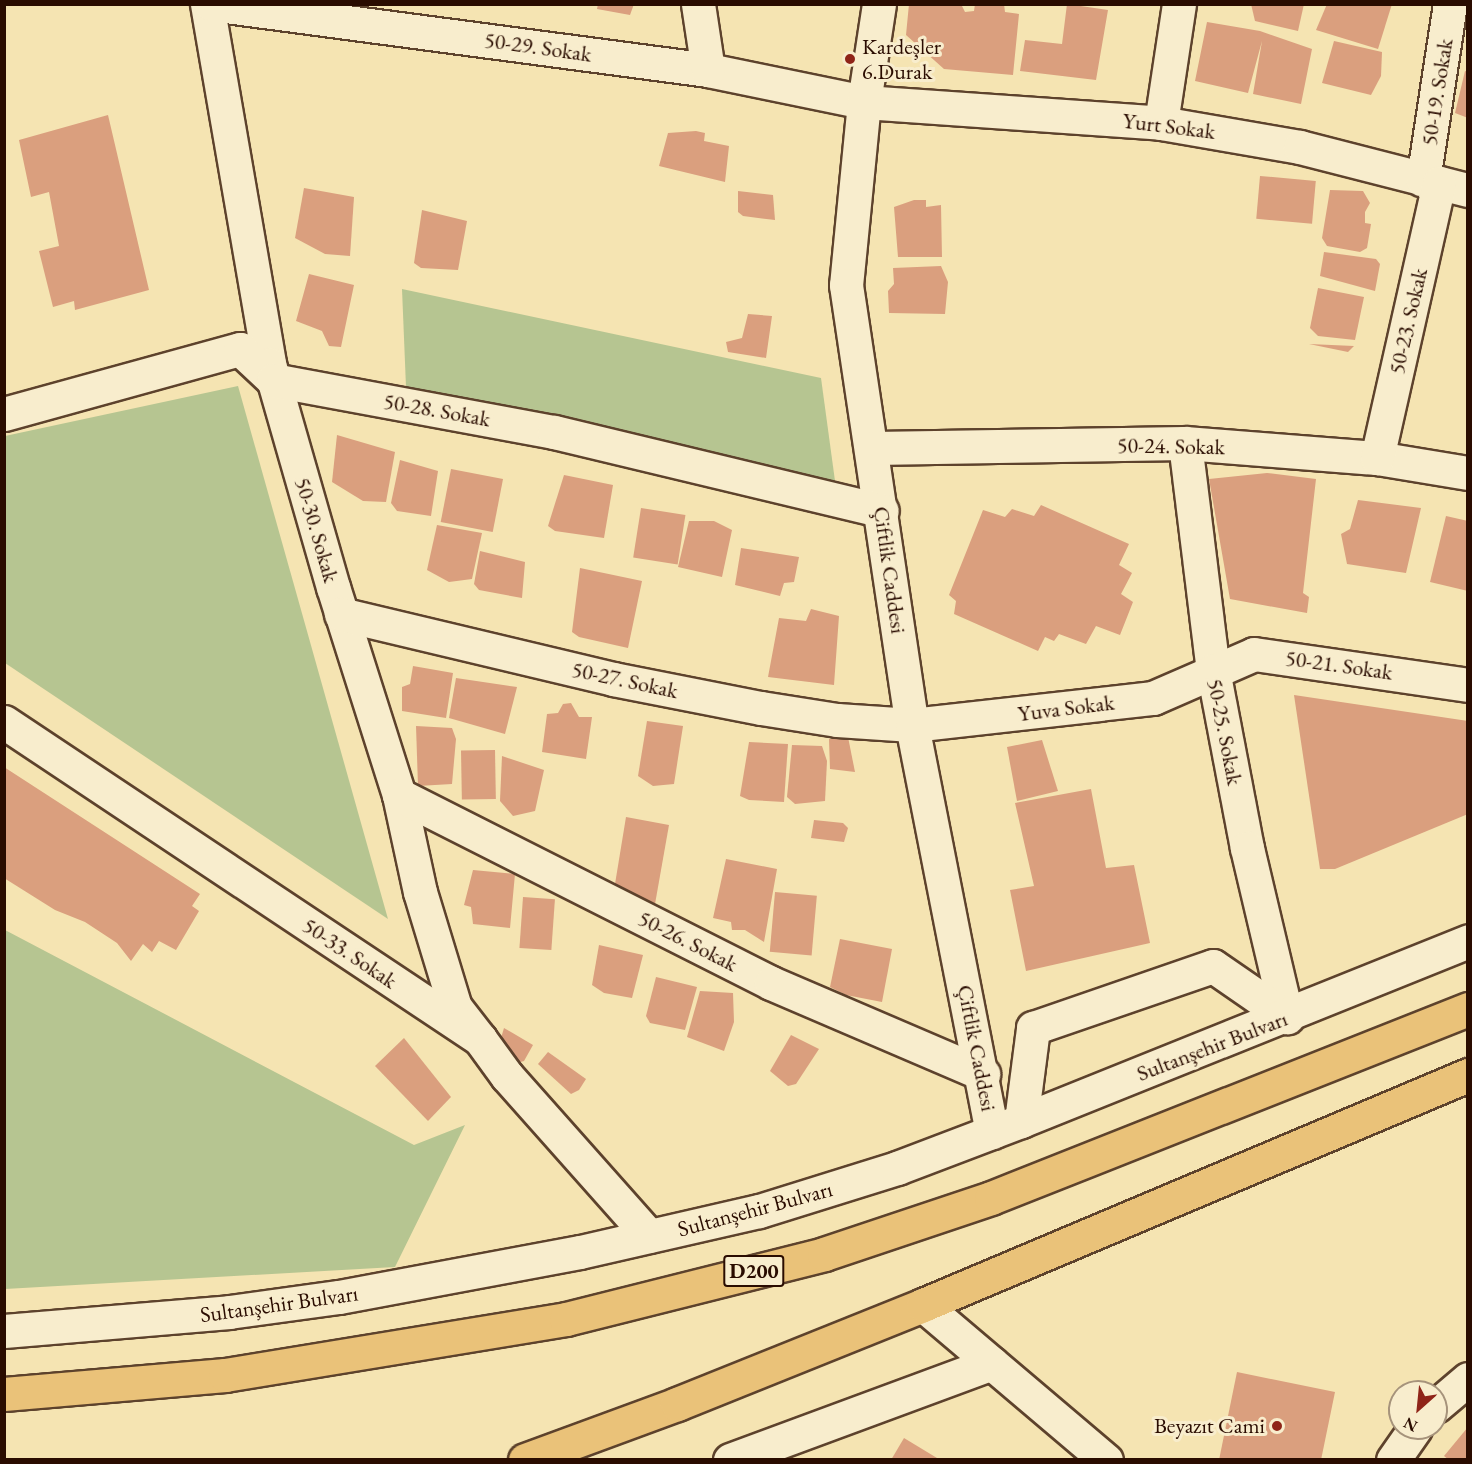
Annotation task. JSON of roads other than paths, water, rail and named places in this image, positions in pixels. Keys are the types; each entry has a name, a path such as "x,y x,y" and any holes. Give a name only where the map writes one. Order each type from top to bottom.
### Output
{"highway":[{"name":"D200","path":"4,1394 225,1375 566,1319 824,1254 991,1198 1467,1009"},
{"path":"525,1460 677,1404 922,1305 1467,1075"}],"street":[{"name":"50-29. Sokak","path":"209,4 278,8 708,70 864,102"},
{"name":"50-30. Sokak","path":"209,4 273,380 341,614 399,795 420,892 455,1007 480,1039"},
{"path":"698,4 708,70"},
{"name":"Çiftlik Caddesi","path":"879,4 864,102 846,285 873,448 912,725 983,1074 1006,1126"},
{"path":"1161,123 1179,4"},
{"name":"50-19. Sokak","path":"1443,184 1450,4"},
{"name":"Yurt Sokak","path":"864,102 1161,123 1300,147 1443,184"},
{"name":"50-23. Sokak","path":"1377,458 1443,184"},
{"path":"4,414 240,349 273,380"},
{"name":"50-28. Sokak","path":"273,380 554,432 882,511"},
{"name":"50-24. Sokak","path":"873,448 1185,443 1377,458 1467,473"},
{"name":"50-25. Sokak","path":"1185,443 1213,670 1247,848 1287,1017"},
{"name":"50-27. Sokak","path":"341,614 613,679 761,708 837,720 912,725"},
{"name":"50-21. Sokak","path":"1213,670 1254,654 1467,685"},
{"name":"Yuva Sokak","path":"912,725 1153,698 1213,670"},
{"name":"50-33. Sokak","path":"4,722 480,1039 507,1076 649,1236"},
{"name":"50-26. Sokak","path":"399,795 771,984 983,1074"},
{"name":"Sultanşehir Bulvarı","path":"4,1331 229,1312 339,1297 649,1236 828,1191 1006,1126 1287,1017 1467,941"},
{"path":"1006,1126 1034,1028 1213,966 1287,1017"},
{"path":"922,1305 1106,1460"},
{"path":"730,1460 802,1445 992,1364"},
{"path":"1448,1396 1467,1379"},
{"path":"1393,1460 1407,1440"}],"place":[{"name":"Kardeşler 6.Durak","path":"850,59"},
{"name":"Beyazıt Cami","path":"1277,1426"}]}
